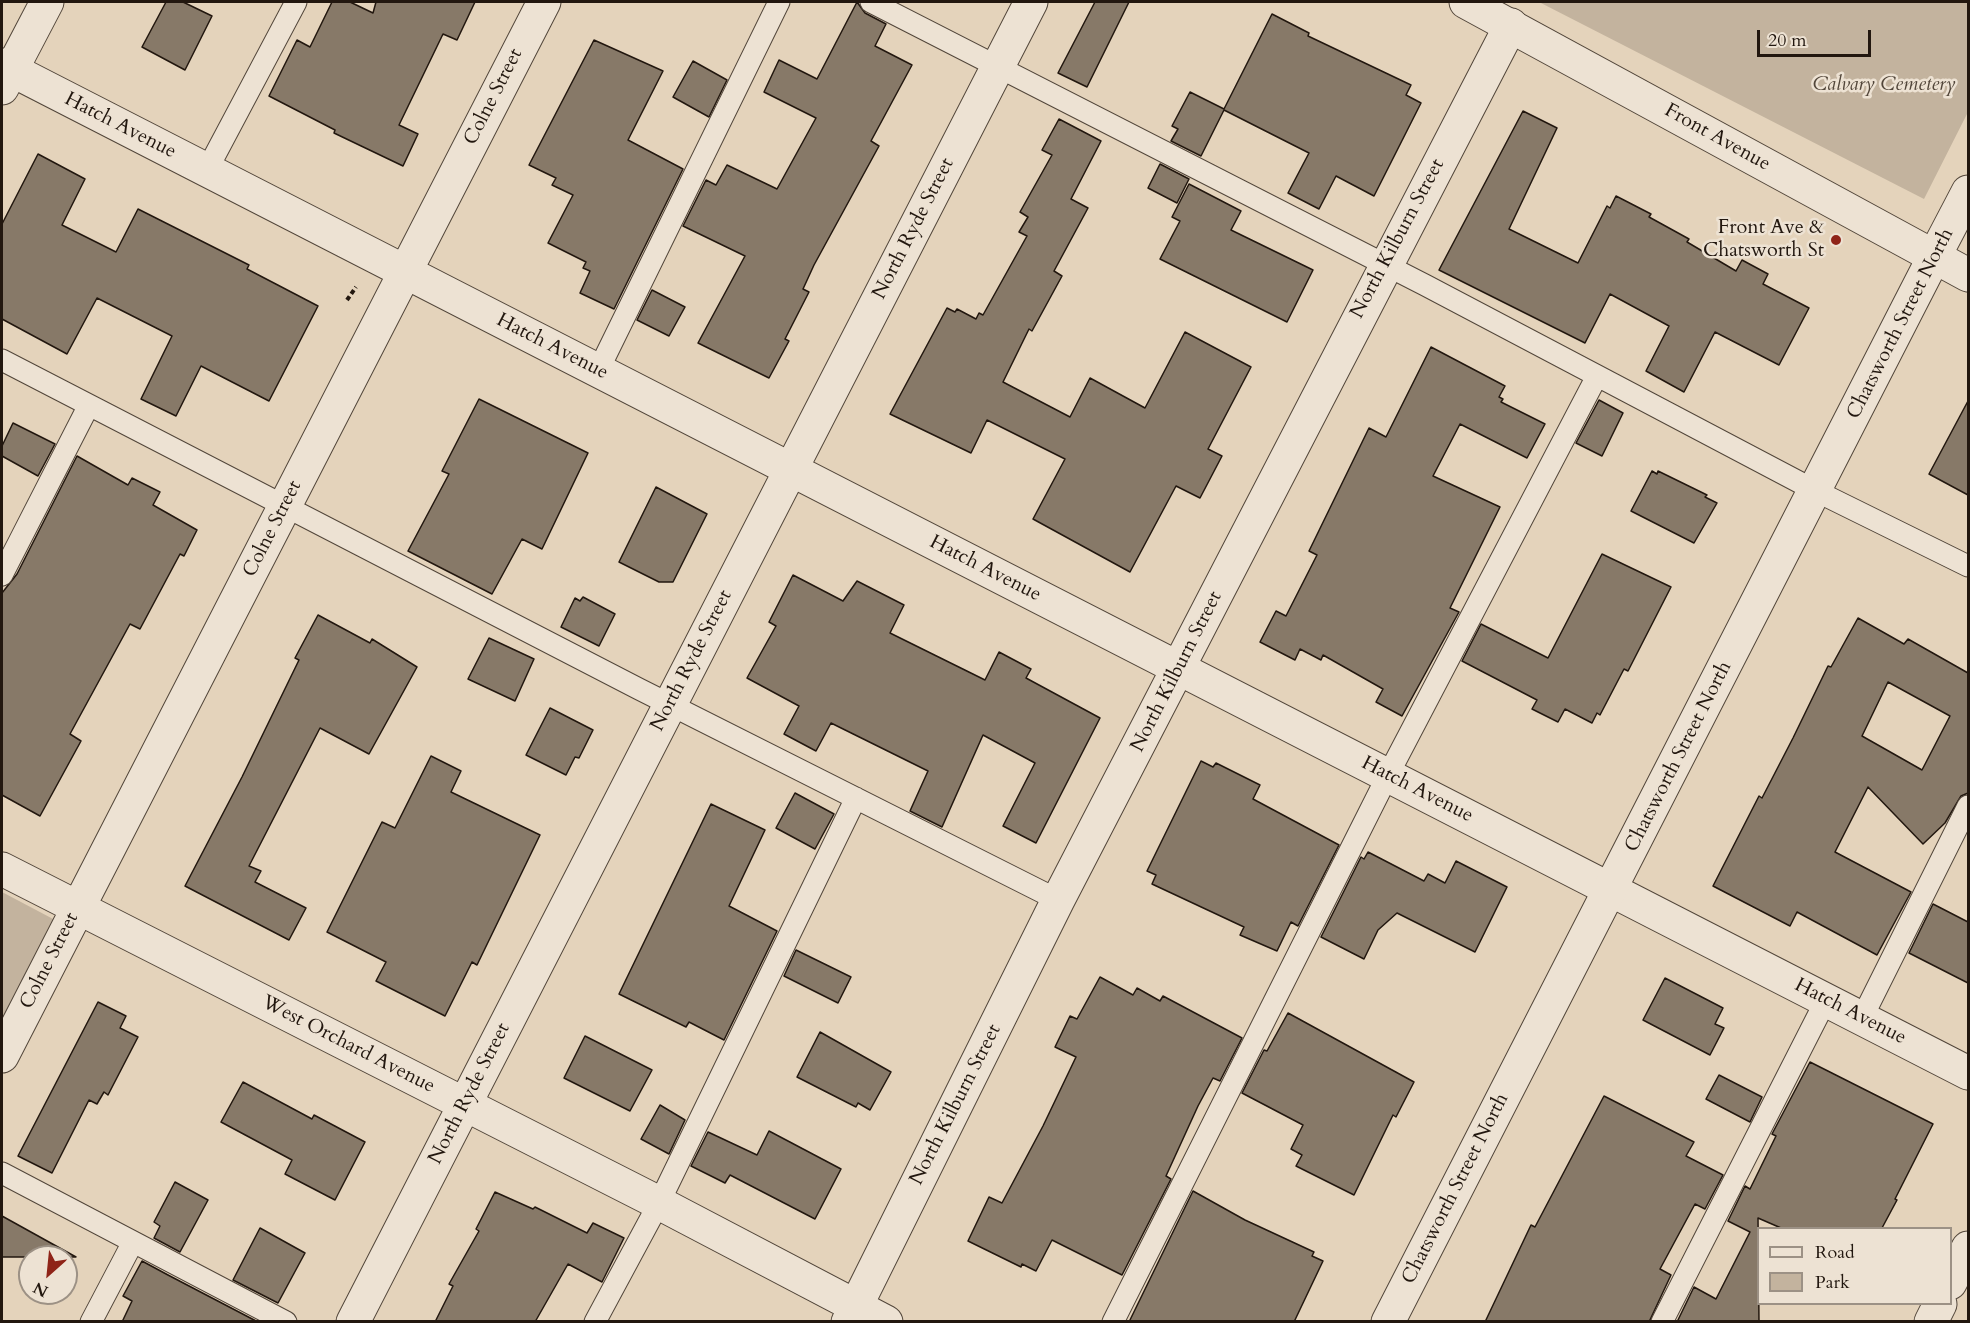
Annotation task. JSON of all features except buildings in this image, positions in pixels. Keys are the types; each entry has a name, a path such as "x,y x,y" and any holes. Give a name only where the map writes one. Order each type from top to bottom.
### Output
{"street":[{"path":"5,75 47,2"},
{"name":"Colne Street","path":"2,1056 544,2"},
{"name":"North Ryde Street","path":"353,1322 1031,2"},
{"name":"Front Avenue","path":"1466,2 1968,275"},
{"name":"North Kilburn Street","path":"852,1313 1058,900 1385,264 1511,25"},
{"name":"Hatch Avenue","path":"5,75 207,170 1968,1073"},
{"name":"Chatsworth Street North","path":"1388,1322 1968,192"},
{"name":"West Orchard Avenue","path":"2,869 659,1203 852,1313 886,1322"},
{"path":"1952,1279 1968,1248"},
{"path":"1931,1322 1940,1305"}],"lane":[{"path":"207,170 296,2"},
{"path":"598,370 779,2"},
{"path":"871,2 1385,264 1816,491 1968,567"},
{"path":"2,360 669,704 1058,900"},
{"path":"1113,1322 1388,776 1597,376"},
{"path":"2,575 89,405"},
{"path":"595,1322 659,1203 856,798"},
{"path":"1862,1018 1968,806"},
{"path":"1662,1322 1826,1000"},
{"path":"2,1173 286,1322"},
{"path":"91,1322 133,1242"}],"green space":[{"name":"Calvary Cemetery","path":"1539,2 1968,2 1968,112 1924,199"},
{"path":"2,892 55,920 2,1026"}],"place":[{"name":"Front Ave & Chatsworth St","path":"1836,240"}]}
